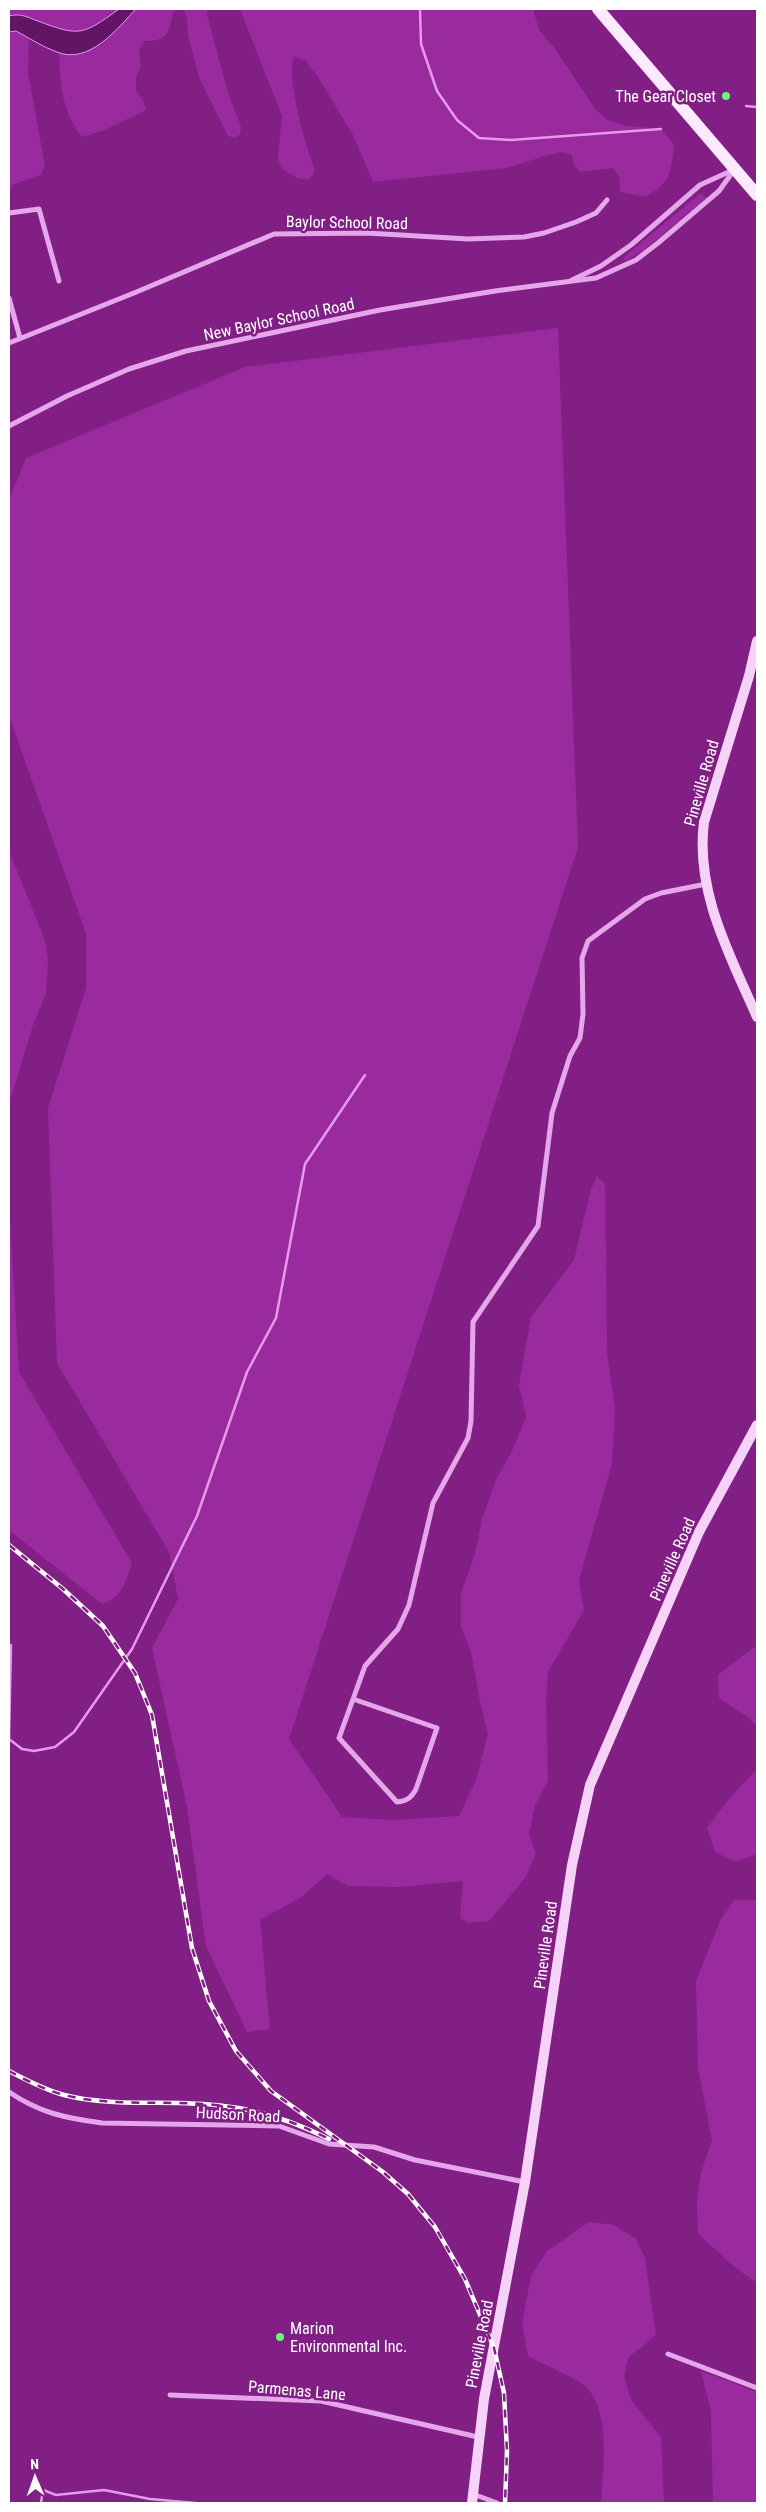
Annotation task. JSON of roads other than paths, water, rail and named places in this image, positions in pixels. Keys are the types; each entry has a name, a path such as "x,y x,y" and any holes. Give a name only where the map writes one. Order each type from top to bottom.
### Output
{"main road":[{"path":"598,9 757,196"},
{"name":"Pineville Road","path":"757,641 753,678 704,822 701,843 706,884 718,928 757,1017"},
{"name":"Pineville Road","path":"472,2498 478,2437 525,2182 572,1864 590,1785 699,1532 757,1425"}],"street":[{"name":"New Baylor School Road","path":"568,283 601,266 631,245 700,185 734,169"},
{"name":"New Baylor School Road","path":"9,426 67,396 129,369 186,351 380,310 496,291 596,278 636,260 719,191 734,169"},
{"name":"Baylor School Road","path":"9,343 134,294 274,234 367,233 468,238 524,237 544,233 576,222 596,213 607,200"},
{"path":"9,213 39,209 59,281"},
{"path":"9,298 20,338"},
{"path":"353,1699 437,1728 416,1789 411,1797 404,1801 397,1802 391,1797 339,1738 353,1699 365,1666 398,1629 409,1604 433,1503 468,1438 471,1421 472,1322 538,1226 552,1114 570,1056 580,1038 583,1014 582,958 588,941 645,899 661,893 706,884"},
{"name":"Hudson Road","path":"9,2092 37,2109 74,2119 102,2123 279,2126 329,2144 374,2147 415,2160 525,2182"},
{"path":"668,2354 757,2388"},
{"name":"Parmenas Lane","path":"170,2395 321,2401 478,2437"},
{"path":"472,2498 497,2503"}],"waterway":[{"path":"420,9 421,44 437,91 457,120 479,138 511,140 661,129"},
{"path":"746,106 757,107"},
{"path":"11,1645 9,1739 22,1749 34,1751 55,1747 74,1732 132,1649 197,1516 247,1372 276,1318 305,1164 365,1075"},
{"path":"41,2503 43,2490 56,2495 104,2490 150,2499 196,2503"}],"railway":[{"path":"9,1545 63,1589 103,1626 135,1673 152,1715 192,1948 209,2001 236,2051 271,2091 383,2172 408,2194 435,2227 465,2279 494,2348 504,2393 507,2451 505,2503"},
{"path":"9,2071 43,2088 84,2099 204,2104 252,2110 304,2127 329,2139"}],"place":[{"name":"The Gear Closet","path":"726,96"},
{"name":"Marion Environmental Inc.","path":"280,2337"}]}
